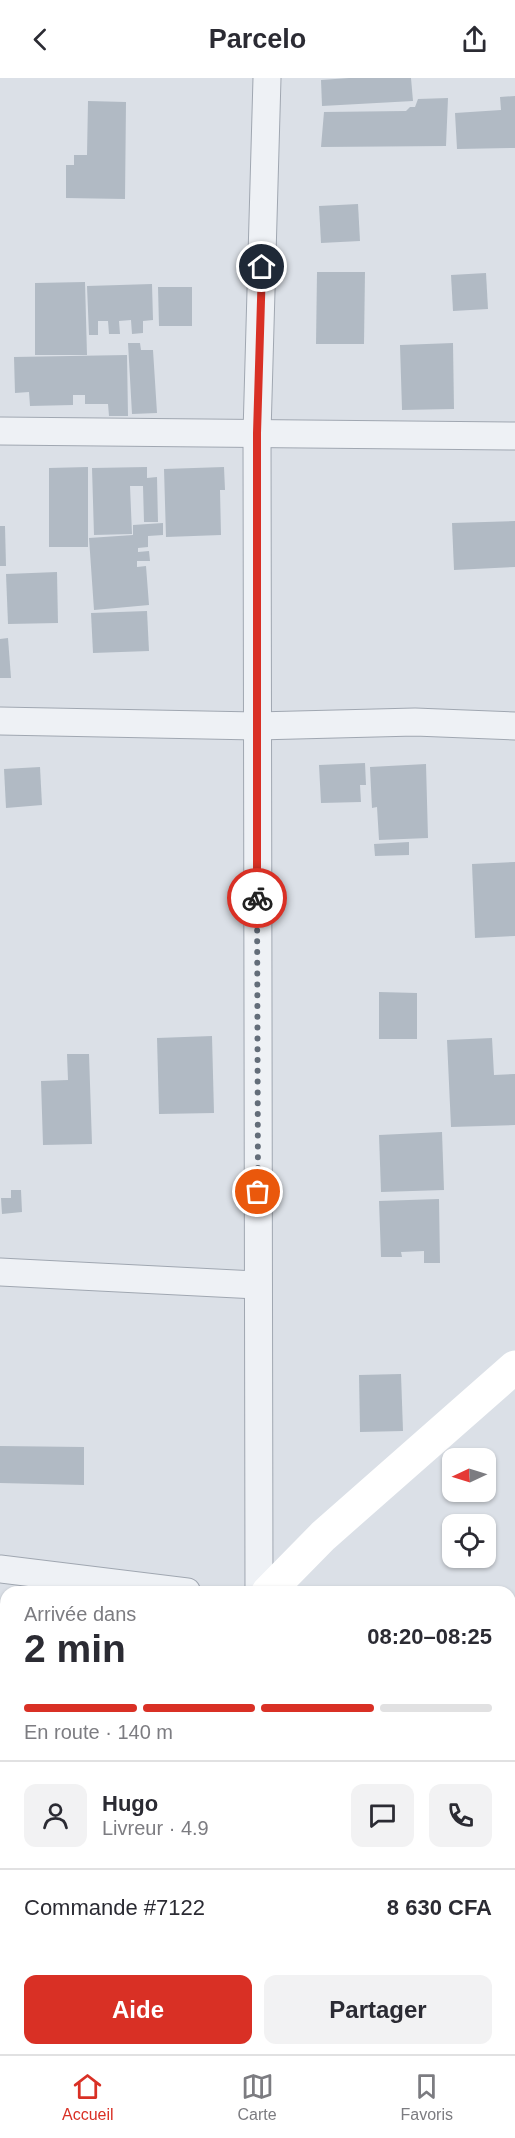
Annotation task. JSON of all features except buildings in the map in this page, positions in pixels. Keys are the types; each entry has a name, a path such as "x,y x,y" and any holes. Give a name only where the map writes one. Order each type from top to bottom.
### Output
{"street":[{"path":"259,1586 257,433 267,78"},
{"path":"0,431 515,436"},
{"path":"0,721 257,726 415,722 515,726"},
{"path":"0,1272 258,1285"},
{"path":"274,1586 323,1536 515,1367"},
{"path":"0,1569 138,1586"}],"way so far":[{"path":"257,898 258,1192"}],"route":[{"path":"257,898 257,433 262,267"}]}
